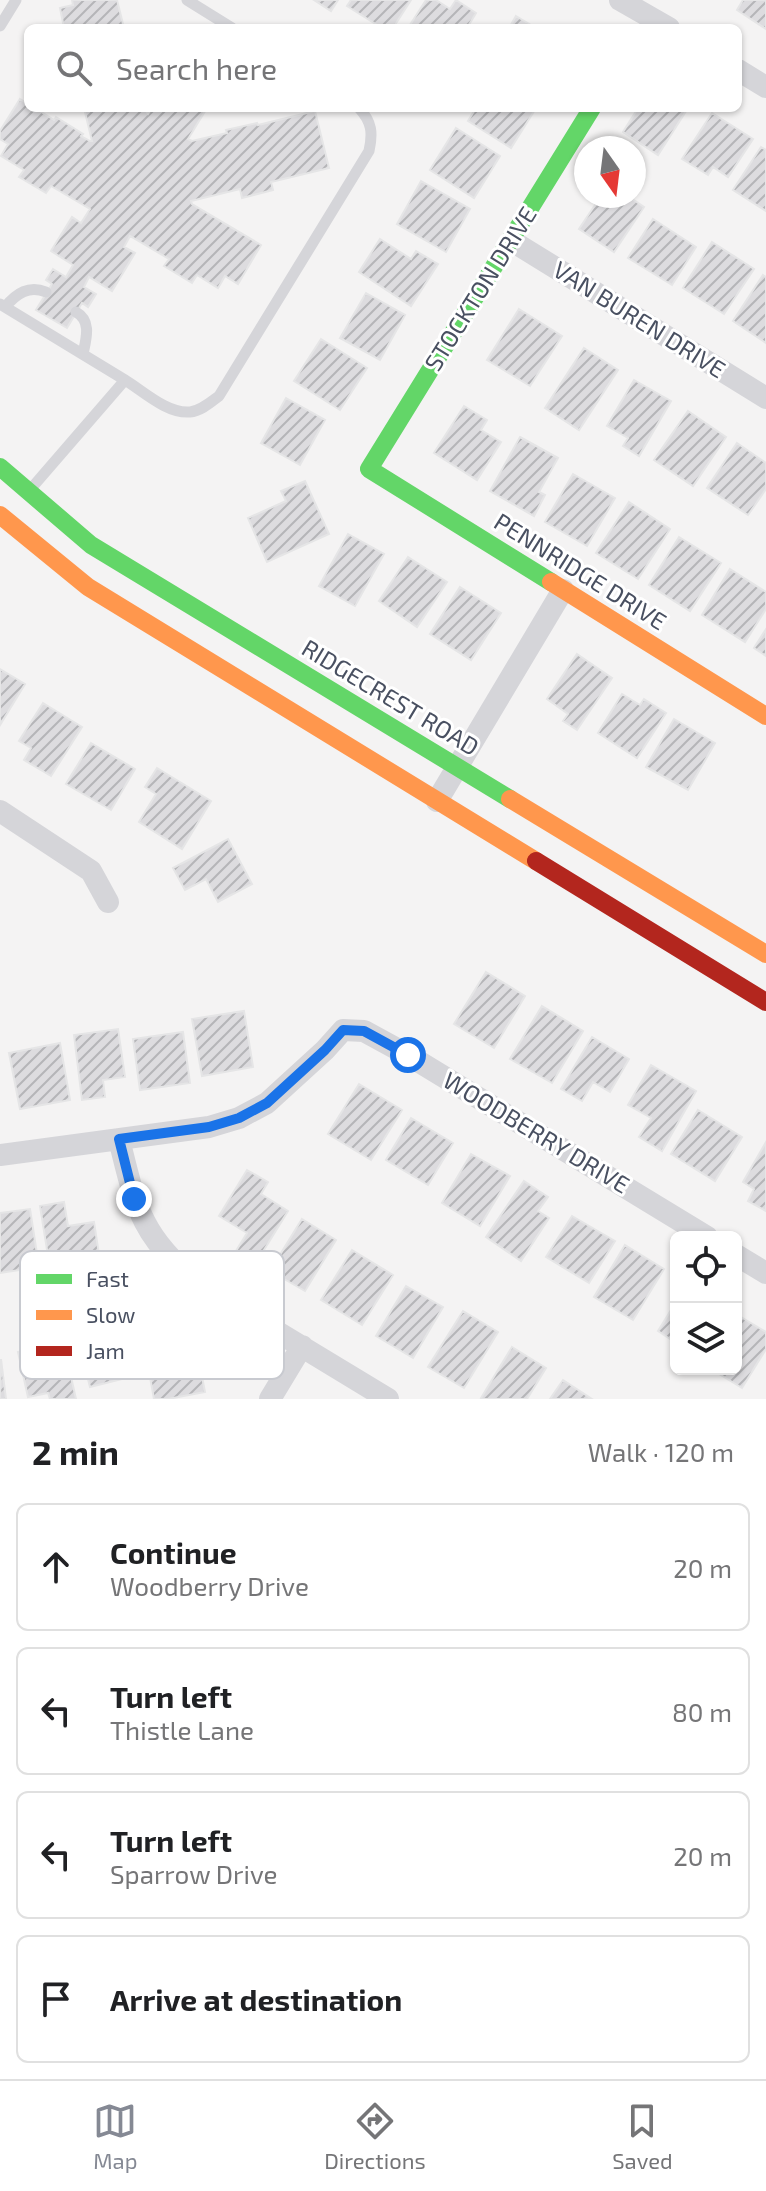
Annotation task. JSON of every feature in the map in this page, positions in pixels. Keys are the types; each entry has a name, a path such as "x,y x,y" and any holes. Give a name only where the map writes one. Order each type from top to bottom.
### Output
{"main road":[{"name":"STOCKTON DRIVE","path":"369,469 590,112"},
{"name":"RIDGECREST ROAD","path":"0,467 91,545 766,954"},
{"name":"PENNRIDGE DRIVE","path":"369,469 766,716"},
{"path":"2,521 88,587 766,1002"}],"street":[{"path":"620,0 645,22"},
{"path":"742,72 766,87"},
{"name":"VAN BUREN DRIVE","path":"512,241 766,398"},
{"path":"2,521 29,492"},
{"path":"437,801 563,590"},
{"path":"0,811 91,871 108,902"},
{"name":"WOODBERRY DRIVE","path":"119,1139 209,1127 239,1118 267,1103 343,1030 364,1031 697,1231"},
{"path":"0,1155 119,1139 134,1199 163,1251"},
{"path":"742,1259 766,1273"},
{"path":"284,1335 388,1399"},
{"path":"284,1376 302,1346"},
{"path":"270,1399 282,1379"}],"lane":[{"path":"0,26 16,0"},
{"path":"187,0 226,24"},
{"path":"46,292 37,288 27,289 2,305 170,408 190,412 205,407 219,396 369,151 373,135 368,118 363,112"},
{"path":"76,312 87,323 83,354"},
{"path":"29,492 125,380"}],"building":[{"path":"72,0 117,0 123,24 63,24 60,8 73,5"},
{"path":"314,0 338,0 331,11"},
{"path":"351,0 411,0 396,24 376,24 347,6"},
{"path":"426,0 436,0 450,9 456,0 476,13 469,24 411,24"},
{"path":"743,0 766,0 766,29 737,10"},
{"path":"516,16 529,24 511,24"},
{"path":"20,99 24,102 24,112 41,112 54,120 56,117 90,141 85,112 205,112 188,139 192,141 227,133 226,130 315,112 329,168 271,182 273,190 242,198 240,189 191,201 261,245 238,284 225,276 218,288 197,275 192,283 164,266 169,259 130,236 124,247 135,253 112,291 89,277 84,287 96,294 88,307 82,303 67,328 36,310 52,284 46,280 53,269 66,277 73,265 51,251 72,217 81,223 90,209 51,186 46,193 19,177 24,170 1,156 8,144 0,139 0,131"},
{"path":"474,112 534,112 511,148 468,121"},
{"path":"636,112 685,112 658,155 646,147 646,136 629,136 623,132"},
{"path":"712,113 753,139 728,177 713,167 708,175 682,159"},
{"path":"456,128 500,156 474,198 430,170"},
{"path":"761,147 766,150 766,211 733,190"},
{"path":"421,181 470,209 446,252 397,224"},
{"path":"593,208 643,208 614,252 579,229"},
{"path":"653,219 696,247 672,285 628,258"},
{"path":"380,239 411,259 416,251 438,264 411,306 359,272"},
{"path":"712,242 754,269 724,314 683,288"},
{"path":"763,275 766,277 766,343 733,321"},
{"path":"366,293 405,315 380,360 340,338"},
{"path":"519,309 562,336 530,386 487,360"},
{"path":"321,339 367,368 340,410 294,381"},
{"path":"584,348 618,370 579,430 545,408"},
{"path":"634,380 671,401 639,456 623,446 628,438 607,426"},
{"path":"286,398 325,420 300,465 261,443"},
{"path":"464,406 487,420 481,430 501,442 477,480 434,453"},
{"path":"688,411 726,437 693,486 654,460"},
{"path":"520,437 558,458 539,492 545,495 534,516 490,491"},
{"path":"737,443 766,463 766,489 748,515 707,488"},
{"path":"573,474 615,498 587,546 545,522"},
{"path":"305,481 329,534 267,562 248,518 286,501 281,491"},
{"path":"629,502 670,529 638,579 596,553"},
{"path":"348,534 384,554 355,606 319,586"},
{"path":"679,537 721,563 690,611 649,585"},
{"path":"408,557 447,582 417,627 379,601"},
{"path":"730,569 766,592 766,609 745,642 702,615"},
{"path":"460,587 501,613 471,660 430,634"},
{"path":"766,629 766,656 754,648"},
{"path":"577,654 612,678 577,730 563,721 568,714 547,699"},
{"path":"0,669 25,684 0,725"},
{"path":"622,694 640,705 644,699 666,713 637,758 598,733"},
{"path":"43,703 82,727 51,776 24,760 31,748 19,741"},
{"path":"674,719 715,743 688,790 646,767"},
{"path":"91,743 135,769 111,810 66,784"},
{"path":"157,768 211,801 182,849 139,822 156,794 145,787"},
{"path":"228,839 252,884 218,902 206,879 185,890 173,868"},
{"path":"486,972 525,996 494,1048 454,1024"},
{"path":"542,1006 583,1031 552,1083 510,1059"},
{"path":"244,1011 253,1067 202,1076 192,1019"},
{"path":"118,1029 125,1077 103,1080 105,1097 82,1100 74,1035"},
{"path":"183,1032 190,1083 140,1090 133,1039"},
{"path":"592,1037 629,1059 610,1092 593,1082 582,1101 561,1089"},
{"path":"60,1043 70,1100 20,1109 9,1053"},
{"path":"651,1065 696,1091 662,1151 639,1137 651,1118 628,1105"},
{"path":"359,1084 402,1110 371,1160 328,1134"},
{"path":"698,1110 742,1137 715,1181 671,1154"},
{"path":"411,1118 453,1143 428,1185 386,1160"},
{"path":"766,1142 766,1211 748,1201 754,1189 743,1182"},
{"path":"471,1154 510,1176 480,1226 442,1203"},
{"path":"247,1170 268,1182 261,1194 288,1211 263,1251 236,1251 247,1233 219,1216"},
{"path":"524,1181 548,1197 538,1211 549,1218 521,1261 486,1237"},
{"path":"64,1202 68,1226 94,1222 98,1251 47,1251 40,1206"},
{"path":"30,1209 37,1251 20,1251 20,1270 0,1273 0,1213"},
{"path":"572,1216 615,1241 589,1283 546,1257"},
{"path":"302,1219 336,1240 305,1291 284,1279 282,1251"},
{"path":"625,1245 664,1269 633,1320 594,1297"},
{"path":"352,1250 393,1275 362,1325 321,1300"},
{"path":"406,1286 443,1307 413,1358 376,1336"},
{"path":"463,1311 498,1332 464,1388 428,1367"},
{"path":"670,1312 670,1339 658,1331"},
{"path":"742,1318 766,1332 766,1349 742,1388 721,1375 742,1375"},
{"path":"512,1347 546,1368 527,1399 481,1398"},
{"path":"1,1359 6,1399 0,1399"},
{"path":"24,1379 72,1379 76,1399 50,1399 48,1393 28,1397"},
{"path":"88,1379 122,1379 90,1387"},
{"path":"150,1379 202,1379 205,1392 154,1399"},
{"path":"563,1380 592,1399 550,1399"}],"traffic: fast":[{"path":"551,582 369,469 590,112"},
{"path":"0,467 91,545 510,799"}],"traffic: slow":[{"path":"0,515 88,587 536,861"},
{"path":"551,582 766,716"},
{"path":"510,799 766,954"}],"traffic: jam":[{"path":"536,861 766,1002"}],"route":[{"path":"134,1199 119,1139 209,1127 239,1118 267,1103 343,1030 364,1031 408,1055"}]}
